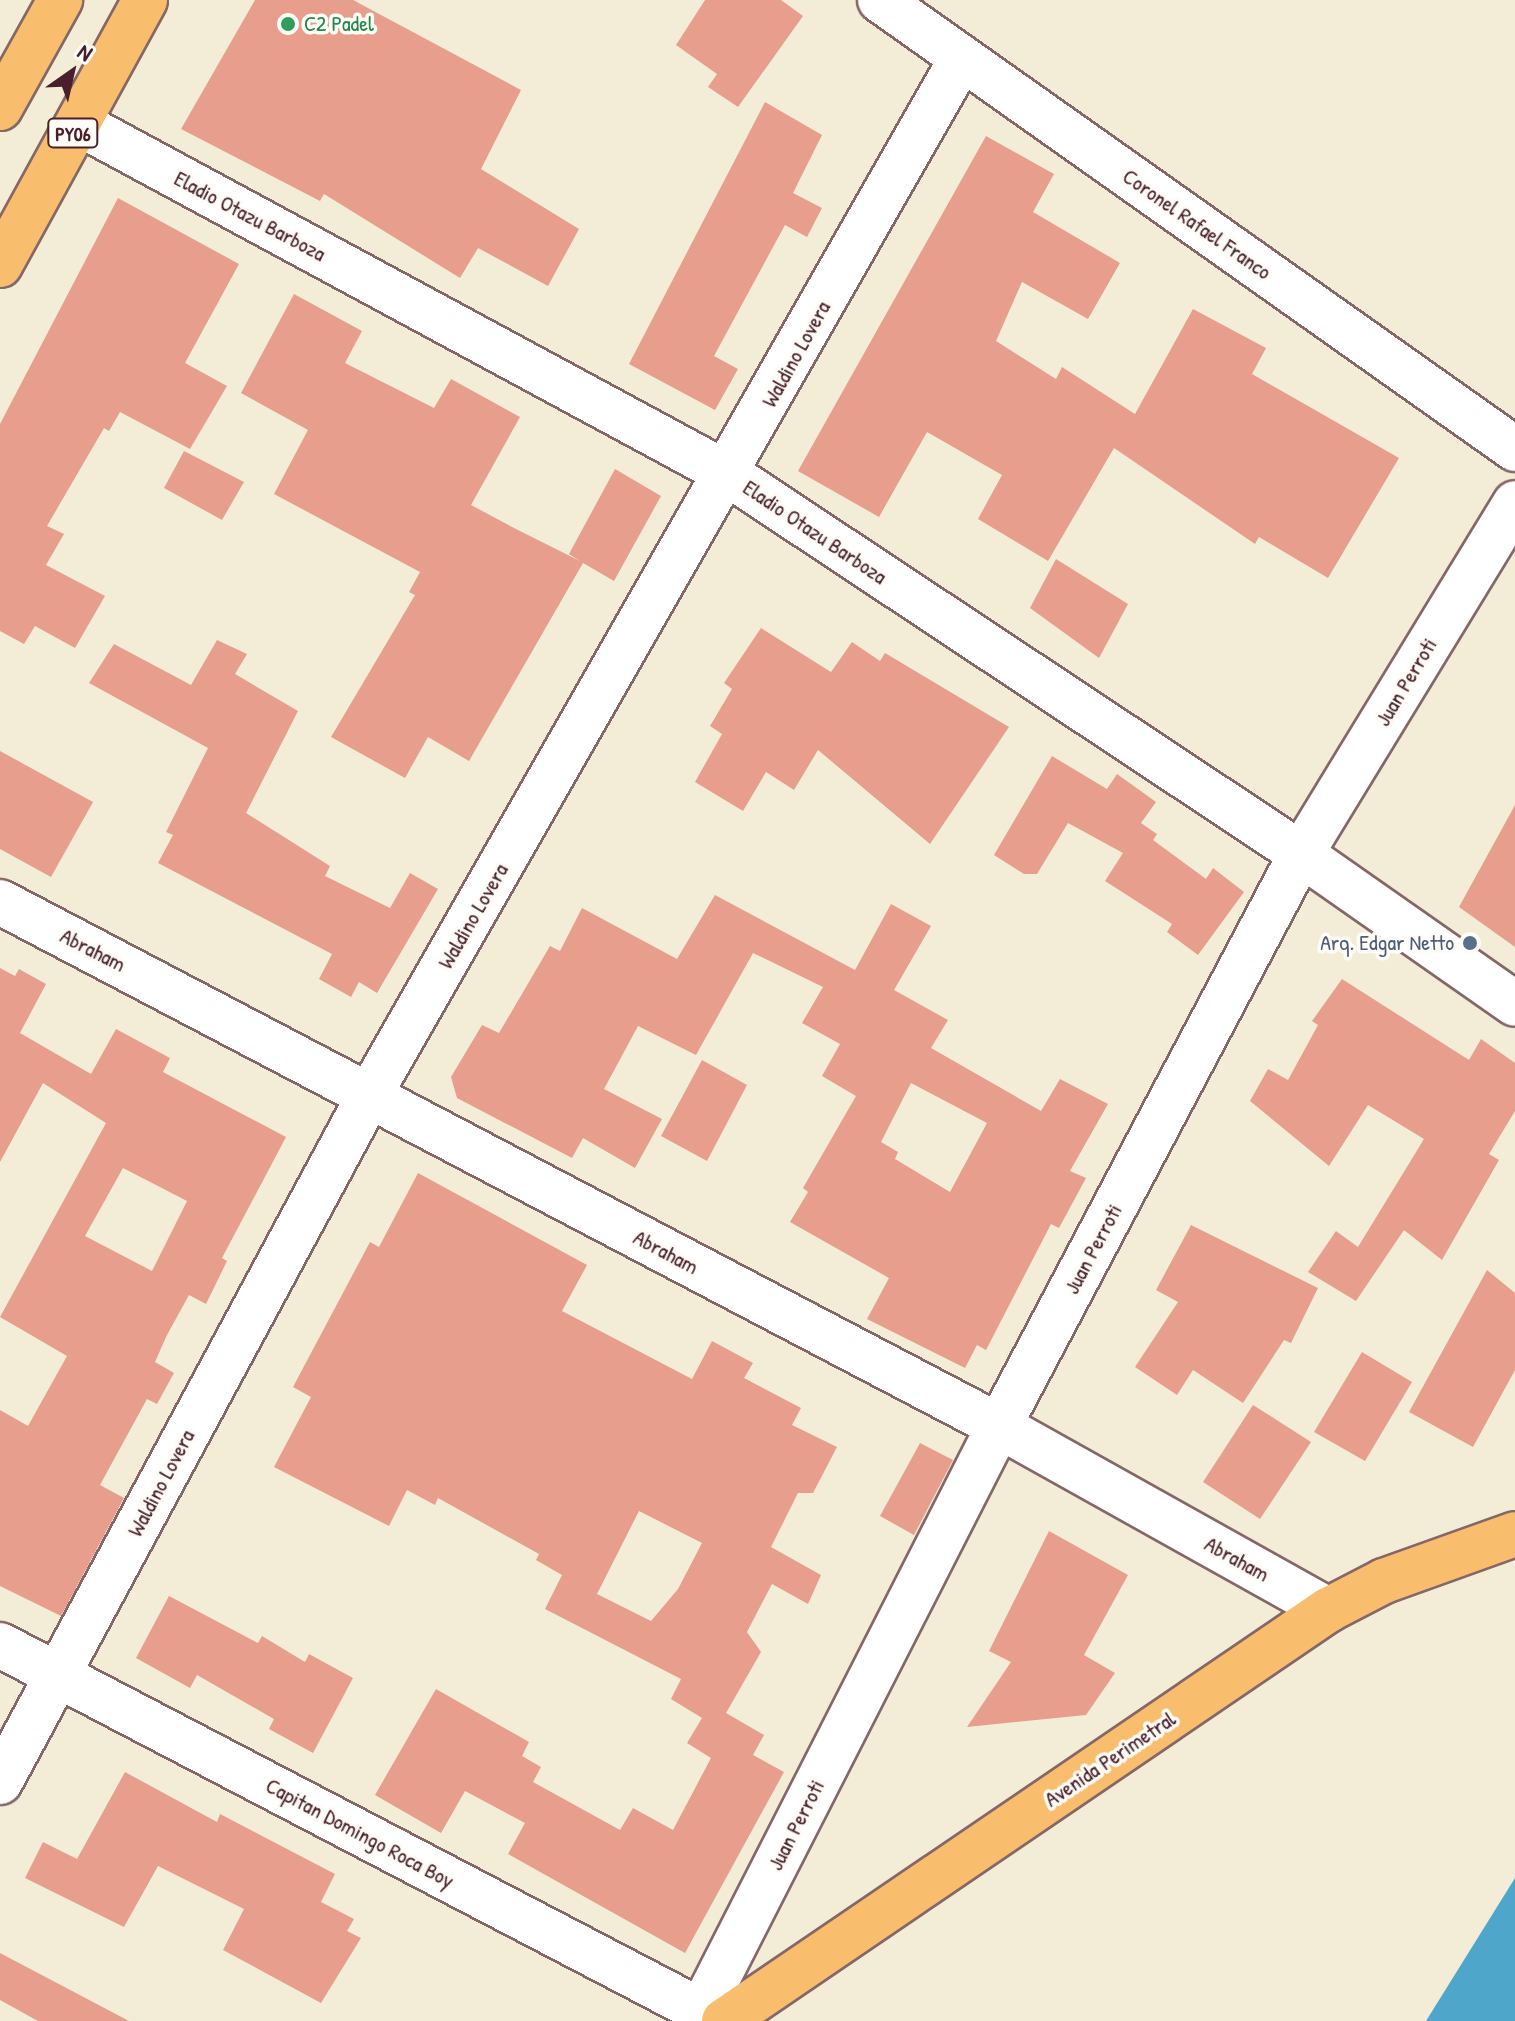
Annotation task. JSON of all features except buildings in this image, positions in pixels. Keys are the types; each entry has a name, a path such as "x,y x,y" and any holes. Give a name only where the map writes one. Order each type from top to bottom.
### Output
{"main road":[{"path":"0,108 60,0"},
{"name":"PY06","path":"0,265 145,0"},
{"name":"Avenida Perimetral","path":"715,2018 1328,1610 1384,1581 1515,1534"}],"street":[{"name":"Coronel Rafael Franco","path":"880,0 1515,449"},
{"name":"Waldino Lovera","path":"0,1782 370,1094 728,474 962,58"},
{"name":"Eladio Otazu Barboza","path":"78,123 728,474 1301,854 1515,1004"},
{"name":"Juan Perroti","path":"715,2018 999,1426 1301,854 1515,503"},
{"name":"Abraham","path":"0,902 999,1426 1328,1610"},
{"name":"Capitan Domingo Roca Boy","path":"0,1645 715,2018"}],"water":[{"path":"1515,1878 1515,2021 1426,2021"}],"place":[{"name":"C2 Padel","path":"288,24"},
{"name":"Arq. Edgar Netto","path":"1470,943"}]}
